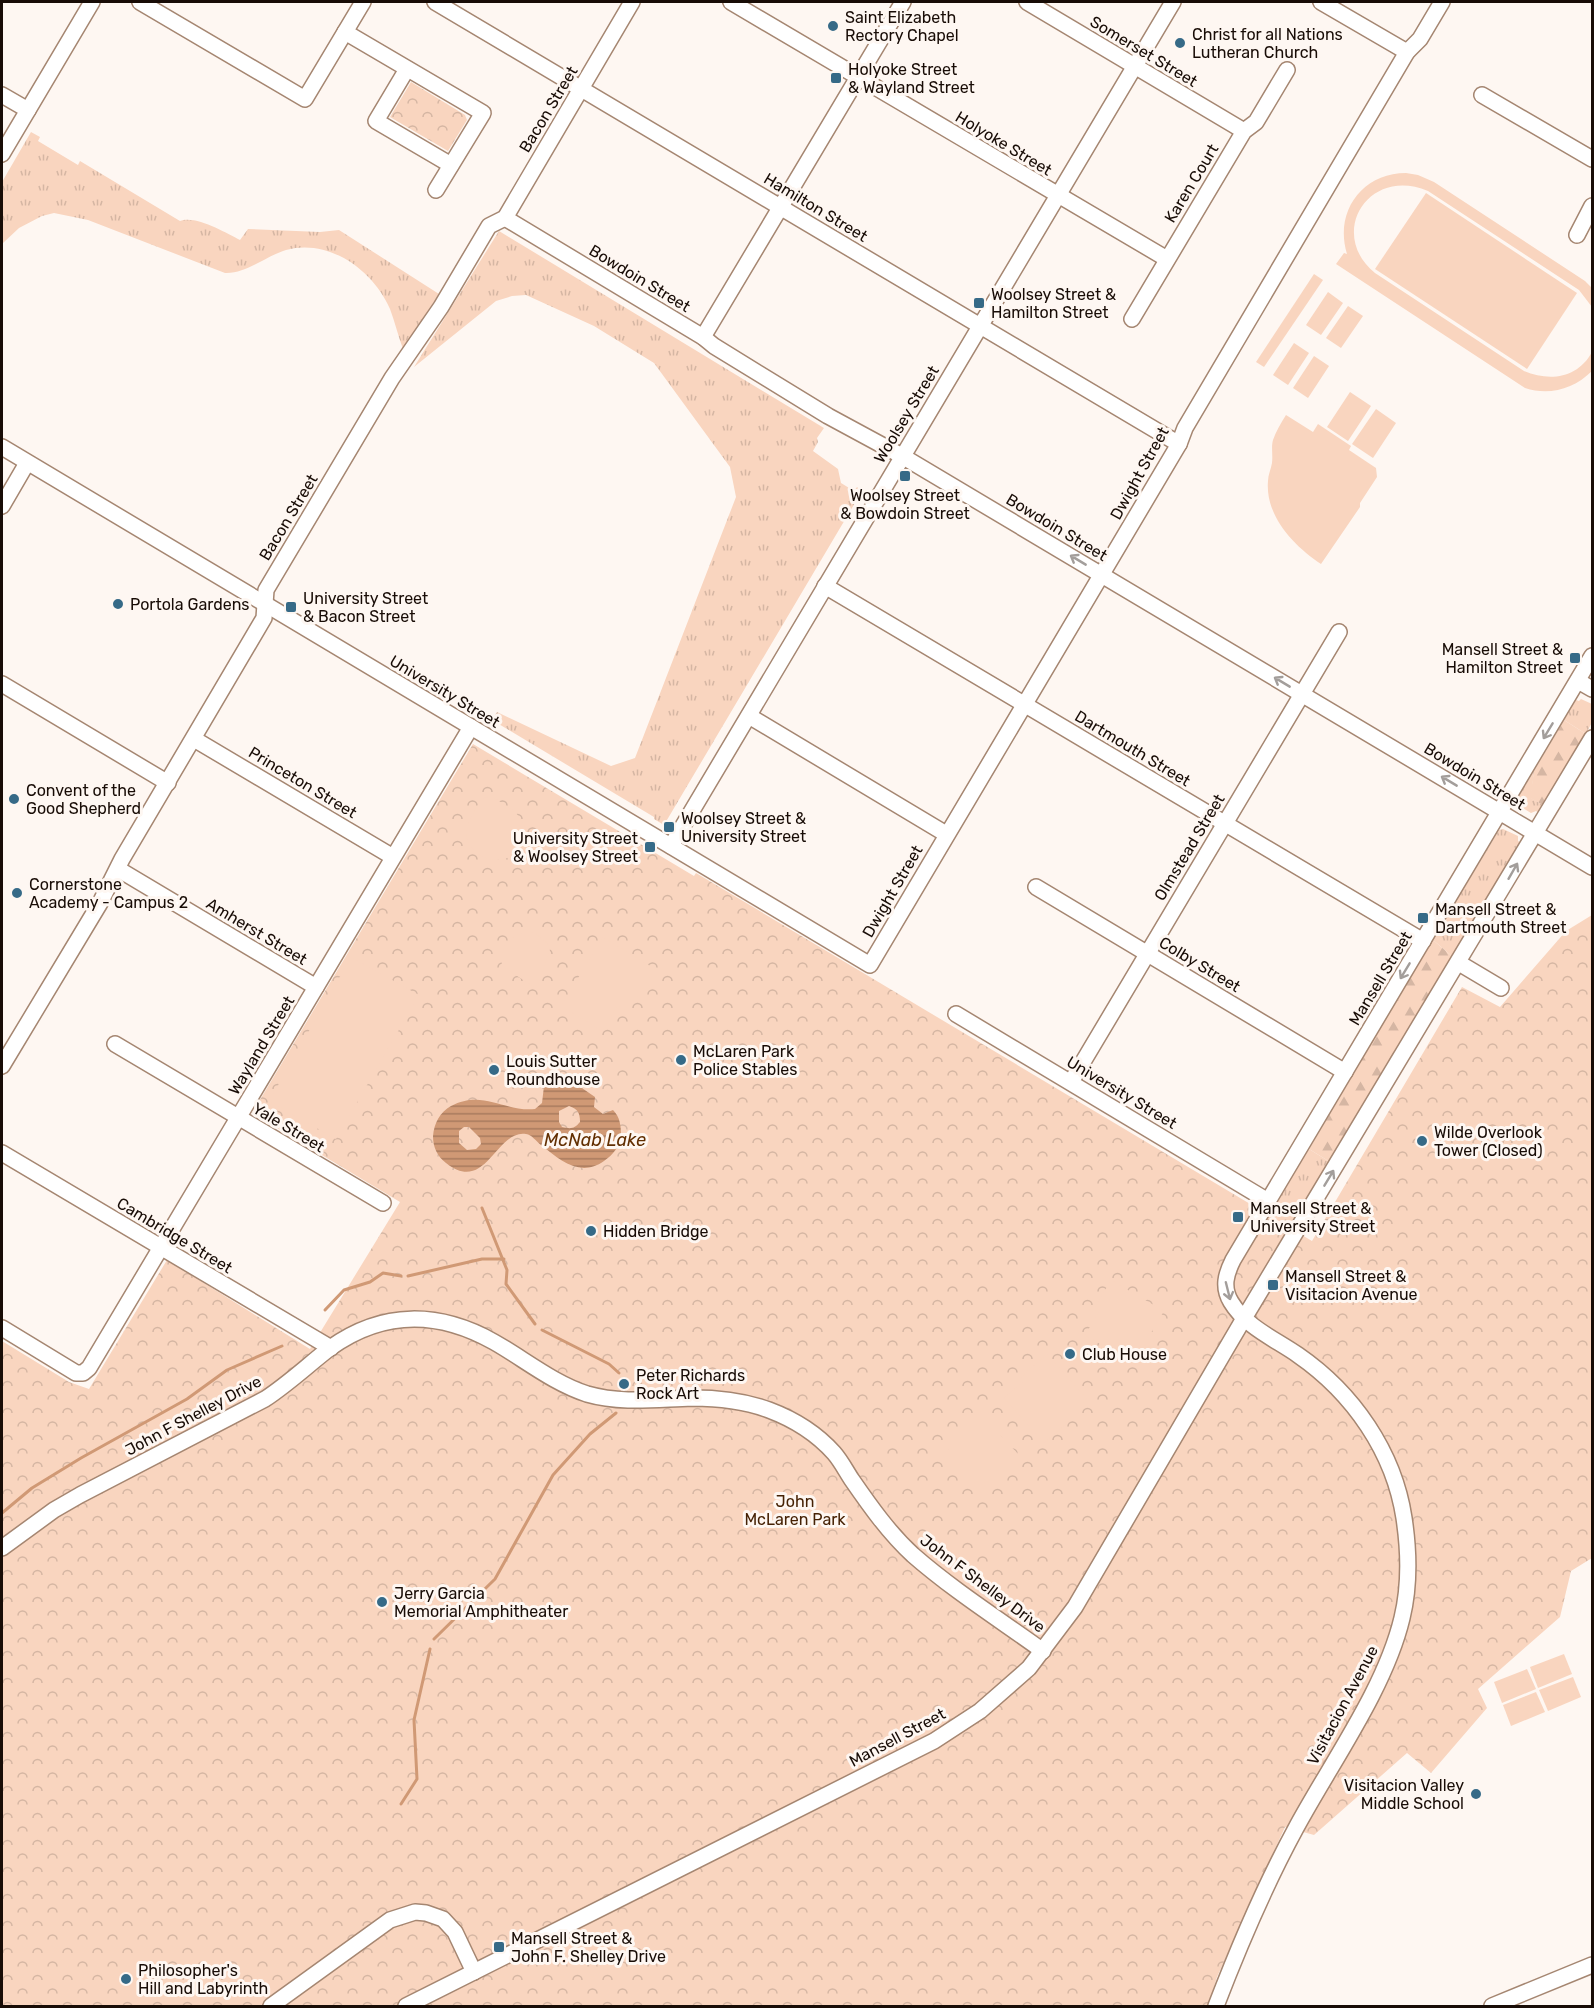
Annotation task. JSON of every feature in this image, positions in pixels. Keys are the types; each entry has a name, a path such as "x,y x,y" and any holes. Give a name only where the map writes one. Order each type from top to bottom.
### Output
{"street":[{"path":"2,154 92,2"},
{"path":"140,2 305,99 363,2"},
{"name":"Hamilton Street","path":"435,2 1179,444"},
{"name":"Bacon Street","path":"2,1066 100,903 264,618 266,590 392,378 441,307 489,226 505,218 632,2"},
{"name":"Holyoke Street","path":"731,2 1167,259"},
{"path":"703,337 903,2"},
{"name":"Somerset Street","path":"1027,2 1244,131"},
{"name":"Woolsey Street","path":"671,846 1173,2"},
{"path":"1321,2 1407,52"},
{"name":"Dwight Street","path":"870,965 1102,575 1179,444 1185,428 1407,52 1420,39 1442,2"},
{"path":"345,32 483,113 436,190"},
{"path":"407,69 376,121 451,165"},
{"name":"Karen Court","path":"1132,319 1244,131 1256,122 1287,70"},
{"path":"2,95 28,110"},
{"path":"1482,95 1593,159"},
{"path":"1576,234 1593,206"},
{"name":"Bowdoin Street","path":"505,218 703,337 828,416 902,456 1593,867"},
{"name":"University Street","path":"2,447 870,965"},
{"path":"2,506 27,463"},
{"name":"Dartmouth Street","path":"825,586 1423,941"},
{"name":"Olmstead Street","path":"1071,1082 1339,632"},
{"name":"Mansell Street","path":"1244,1320 1227,1294 1225,1286 1226,1276 1233,1260 1593,656"},
{"path":"1578,681 1593,689"},
{"path":"2,684 168,783"},
{"path":"749,716 946,834"},
{"name":"Wayland Street","path":"2,1329 76,1373 83,1373 89,1368 471,728"},
{"name":"Mansell Street","path":"406,2007 934,1741 980,1711 1021,1674 1042,1651 1075,1607 1593,738"},
{"name":"Princeton Street","path":"194,739 393,857"},
{"name":"Amherst Street","path":"118,869 316,987"},
{"name":"Colby Street","path":"1036,887 1345,1072"},
{"path":"1459,963 1501,988"},
{"name":"University Street","path":"956,1014 1268,1201"},
{"name":"Yale Street","path":"114,1044 383,1203"},
{"name":"Cambridge Street","path":"2,1152 331,1348"},
{"name":"John F Shelley Drive","path":"2,1548 54,1510 107,1480 265,1399 285,1386 331,1348 352,1335 382,1323 429,1318 446,1321 481,1335 555,1379 586,1394 624,1401 714,1399 752,1405 804,1428 834,1453 875,1512 913,1555 1042,1651"},
{"name":"Visitacion Avenue","path":"1216,2007 1245,1935 1285,1849 1366,1705 1387,1661 1402,1617 1408,1576 1406,1538 1400,1498 1386,1459 1368,1425 1344,1396 1316,1368 1244,1320"},
{"path":"271,2007 390,1920 415,1912 426,1912 442,1919 455,1932 474,1972"},
{"path":"1492,2007 1593,1965"}],"green space":[{"path":"411,82 465,115 467,120 448,151 390,117"},
{"path":"31,132 40,137 38,141 78,165 80,161 180,221 194,220 240,240 248,229 320,232 339,230 439,294 403,349 390,309 373,282 348,260 318,249 302,247 286,250 241,271 225,273 88,220 54,213 42,216 19,228 2,244 2,182"},
{"path":"1406,173 1434,182 1585,281 1592,288 1592,307 1579,290 1428,191 1407,186 1388,188 1372,196 1361,208 1355,223 1355,240 1361,257 1375,273 1524,371 1553,377 1562,375 1579,367 1592,352 1592,371 1577,382 1561,389 1543,391 1525,388 1336,264 1344,253 1347,254 1344,238 1345,224 1348,210 1355,198 1376,180"},
{"path":"1426,193 1577,293 1527,369 1375,269"},
{"path":"499,231 824,428 817,438 818,442 813,451 838,469 841,483 854,491 857,487 862,491 664,825 492,720 497,712 611,766 635,758 736,497 730,467 654,363 594,326 526,295 496,301 414,367"},
{"path":"1314,274 1323,280 1264,367 1256,362"},
{"path":"1328,292 1343,303 1321,335 1306,325"},
{"path":"1348,306 1363,316 1341,348 1326,338"},
{"path":"1294,343 1309,353 1288,385 1273,375"},
{"path":"1314,356 1329,366 1308,398 1293,388"},
{"path":"1350,392 1371,406 1348,441 1327,427"},
{"path":"1376,409 1396,423 1373,458 1352,444"},
{"path":"1286,415 1313,432 1318,424 1351,446 1349,450 1376,468 1377,477 1360,503 1360,507 1321,564 1283,529 1276,518 1268,494 1273,440"},
{"path":"1581,699 1592,704 1592,722 1586,734 1564,720 1576,700"},
{"path":"1564,720 1586,734 1543,805 1530,798 1534,771"},
{"name":"John McLaren Park","path":"473,744 694,876 696,873 1312,1241 1462,987 1500,1007 1566,931 1592,915 1592,1558 1571,1571 1560,1617 1478,1689 1487,1708 1431,1773 1407,1753 1314,1835 1285,1827 1217,1977 1208,2006 2,2006 2,1341 69,1382 89,1389 167,1260 310,1349 400,1202 252,1113"},
{"path":"1534,771 1531,798 1543,805 1539,813 1536,811 1531,813 1521,807 1517,799"},
{"path":"491,796 517,815 526,830 526,841 520,850 512,856 501,859 490,859 480,855 467,840 466,835 468,824 481,799"},
{"path":"1503,829 1518,836 1518,841 1521,843 1453,957 1433,940 1499,830"},
{"path":"531,932 549,945 550,950 537,989 502,966 502,952 508,942 517,935"},
{"path":"603,937 655,969 628,1011 618,1005 602,1031 561,1006"},
{"path":"1433,940 1453,957 1330,1162 1309,1149"},
{"path":"351,957 419,995 336,1139 269,1101"},
{"path":"1309,1149 1330,1162 1291,1229 1269,1216"},
{"path":"1111,1280 1164,1311 1151,1333 1155,1335 1137,1366 1085,1335 1099,1312 1094,1309"},
{"path":"1047,1354 1087,1399 1068,1415 1072,1419 1044,1443 1004,1398 1024,1381 1021,1377"},
{"path":"978,1417 984,1417 1018,1454 1018,1460 980,1495 945,1457 945,1452 961,1437 959,1434"},
{"path":"1564,1654 1572,1674 1538,1688 1530,1667"},
{"path":"1527,1669 1536,1689 1502,1703 1494,1682"},
{"path":"1573,1677 1581,1697 1548,1711 1539,1690"},
{"path":"1536,1692 1545,1712 1511,1726 1503,1705"}],"water":[{"name":"McNab Lake","path":"557,1080 576,1084 595,1097 594,1107 603,1114 613,1110 620,1122 621,1135 618,1146 610,1156 595,1166 587,1168 571,1165 526,1134 516,1135 506,1141 481,1167 471,1171 460,1171 446,1163 436,1151 433,1136 436,1122 447,1108 463,1101 483,1100 524,1109 535,1109 542,1103 544,1086","holes":["569,1106 579,1114 580,1122 574,1127 562,1127 559,1122 559,1111","464,1127 469,1127 480,1138 481,1144 476,1149 467,1150 459,1143 459,1131"]}],"waterway":[{"path":"482,1208 507,1270 506,1284 535,1324"},
{"path":"408,1276 482,1259 504,1259"},
{"path":"325,1310 344,1290 370,1282 383,1273 401,1276"},
{"path":"542,1330 609,1364 619,1373"},
{"path":"2,1513 32,1488 187,1399 227,1370 282,1346"},
{"path":"623,1383 624,1391"},
{"path":"434,1639 495,1579 553,1475 590,1434 616,1413"},
{"path":"401,1804 417,1779 414,1720 430,1649"}],"place":[{"name":"Saint Elizabeth Rectory Chapel","path":"833,26"},
{"name":"Christ for all Nations Lutheran Church","path":"1180,43"},
{"name":"Holyoke Street & Wayland Street","path":"836,78"},
{"name":"Woolsey Street & Hamilton Street","path":"979,303"},
{"name":"Woolsey Street & Bowdoin Street","path":"905,476"},
{"name":"Portola Gardens","path":"118,604"},
{"name":"University Street & Bacon Street","path":"291,607"},
{"name":"Mansell Street & Hamilton Street","path":"1575,658"},
{"name":"Convent of the Good Shepherd","path":"14,799"},
{"name":"Woolsey Street & University Street","path":"669,827"},
{"name":"University Street & Woolsey Street","path":"650,847"},
{"name":"Cornerstone Academy - Campus 2","path":"17,893"},
{"name":"Mansell Street & Dartmouth Street","path":"1423,918"},
{"name":"McLaren Park Police Stables","path":"681,1060"},
{"name":"Louis Sutter Roundhouse","path":"494,1070"},
{"name":"Wilde Overlook Tower (Closed)","path":"1422,1141"},
{"name":"Mansell Street & University Street","path":"1238,1217"},
{"name":"Hidden Bridge","path":"591,1231"},
{"name":"Mansell Street & Visitacion Avenue","path":"1273,1285"},
{"name":"Club House","path":"1070,1354"},
{"name":"Peter Richards Rock Art","path":"624,1384"},
{"name":"Jerry Garcia Memorial Amphitheater","path":"382,1602"},
{"name":"Visitacion Valley Middle School","path":"1476,1794"},
{"name":"Mansell Street & John F. Shelley Drive","path":"499,1947"},
{"name":"Philosopher's Hill and Labyrinth","path":"126,1979"}]}
